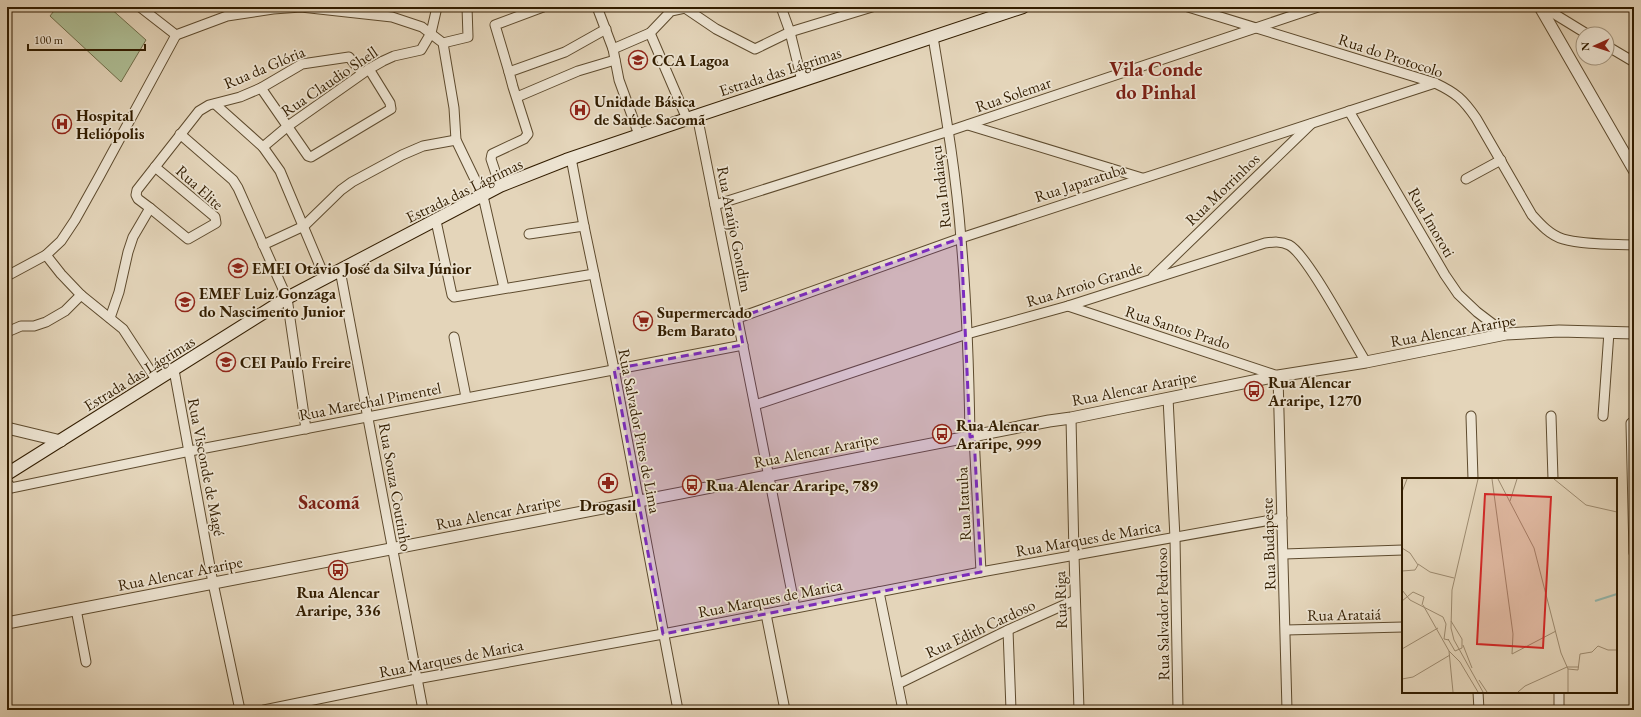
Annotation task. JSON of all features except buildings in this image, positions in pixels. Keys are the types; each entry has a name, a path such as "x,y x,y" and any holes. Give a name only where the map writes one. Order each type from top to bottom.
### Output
{"main road":[{"name":"Estrada das Lágrimas","path":"7,474 288,298 500,186 571,158 1017,8"}],"street":[{"path":"140,7 176,35"},
{"path":"227,16 233,7"},
{"name":"Rua Claudio Shell","path":"263,147 288,126 366,71 394,56 421,50 431,33 437,7"},
{"path":"443,43 468,37 467,7"},
{"path":"500,186 491,159 492,154 524,139 528,134 495,25 543,7"},
{"path":"597,7 613,48 619,80 639,135"},
{"path":"781,7 790,32 802,81"},
{"path":"613,48 650,33 671,11 685,8 716,29 754,48 790,32 872,7"},
{"name":"Rua do Protocolo","path":"1188,7 1435,83 1454,92 1467,104 1532,215 1541,225 1551,233 1563,239 1581,242 1634,245"},
{"name":"Rua Solemar","path":"715,205 968,125 1318,7"},
{"path":"1542,7 1575,26"},
{"path":"1542,7 1634,170"},
{"path":"7,276 46,255 61,241 75,220 176,35 227,16 273,9 312,8 392,17 422,27 443,43 454,108 456,140 483,196 504,288"},
{"path":"509,72 565,52 606,29"},
{"name":"Rua Araújo Gondim","path":"650,33 692,117 715,205 794,608"},
{"name":"Rua Indaiaçu","path":"933,37 949,131 961,238 967,334"},
{"path":"1615,51 1634,62"},
{"name":"Rua da Glória","path":"150,208 138,199 136,193 180,134 204,107 240,97 261,88 307,62 349,57 366,71"},
{"path":"517,97 578,71 615,60"},
{"path":"261,88 308,156 311,157 390,110 390,103 366,71"},
{"name":"Rua Japaratuba","path":"738,318 961,238 1435,83"},
{"path":"215,104 263,147 280,171 325,278"},
{"name":"Rua Imoroti","path":"1349,111 1445,275 1458,294 1477,312 1506,334"},
{"name":"Rua Morrinhos","path":"1152,278 1313,122"},
{"path":"968,125 1142,178"},
{"path":"180,134 236,184 288,298 306,429"},
{"path":"263,245 304,226 341,190 352,182 412,150 423,146 456,140"},
{"name":"Rua Salvador Pires de Lima","path":"571,158 614,369 678,710"},
{"path":"1466,179 1501,160"},
{"name":"Rua Elite","path":"150,208 188,239 216,222 215,217 155,167"},
{"path":"110,318 119,292 133,237 150,208"},
{"path":"436,221 453,297 594,274"},
{"path":"529,234 584,226"},
{"name":"Rua Arroio Grande","path":"755,405 967,334 1068,306 1265,243 1276,242 1288,245 1297,251 1309,267 1366,362"},
{"path":"46,255 61,274 81,295 123,329 157,381"},
{"name":"Rua Souza Coutinho","path":"340,270 391,548 423,710"},
{"path":"7,332 21,326 34,326 46,322 65,311 81,295"},
{"name":"Rua Santos Prado","path":"1068,306 1278,376"},
{"name":"Rua Alencar Araripe","path":"7,623 391,548 639,502 767,475 1071,418 1278,376 1366,362 1506,334 1559,331 1634,333"},
{"path":"1603,416 1609,332"},
{"name":"Rua Itatuba","path":"967,334 981,572"},
{"path":"454,337 466,397"},
{"name":"Rua Marechal Pimentel","path":"7,482 11,488 466,397 743,345"},
{"name":"Rua Visconde de Magé","path":"174,370 214,583 240,710"},
{"name":"Rua Budapeste","path":"1278,376 1284,554 1287,710"},
{"name":"Rua Salvador Pedroso","path":"1168,398 1176,538 1178,710"},
{"path":"1471,416 1473,478"},
{"path":"1551,416 1553,478"},
{"name":"Rua Riga","path":"1071,418 1079,710"},
{"path":"1631,423 1634,553"},
{"path":"7,428 61,441"},
{"name":"Rua Marques de Marica","path":"264,710 416,679 663,634 981,572 1282,518"},
{"path":"1284,554 1402,550"},
{"path":"879,592 903,710"},
{"name":"Rua Edith Cardoso","path":"898,684 1008,630 1075,600"},
{"path":"76,609 86,662"},
{"path":"766,614 784,705"},
{"name":"Rua Arataiá","path":"1286,630 1402,627"},
{"path":"1008,630 1011,710"},
{"path":"1478,693 1479,710"},
{"path":"1559,693 1560,710"}],"highlighted area":[{"path":"961,238 970,437 974,436 981,572 663,634 614,369 743,345 738,318"}],"green space":[{"path":"57,7 109,7 146,40 121,82 50,16"}],"place":[{"name":"CCA Lagoa","path":"638,60"},
{"name":"Unidade Básica de Saúde Sacomã","path":"580,110"},
{"name":"Hospital Heliópolis","path":"62,124"},
{"name":"EMEI Otávio José da Silva Júnior","path":"238,268"},
{"name":"EMEF Luiz Gonzaga do Nascimento Junior","path":"185,302"},
{"name":"Supermercado Bem Barato","path":"643,321"},
{"name":"CEI Paulo Freire","path":"226,362"},
{"name":"Rua Alencar Araripe, 1270","path":"1254,391"},
{"name":"Rua Alencar Araripe, 999","path":"942,434"},
{"name":"Drogasil","path":"608,483"},
{"name":"Rua Alencar Araripe, 789","path":"692,485"},
{"name":"Rua Alencar Araripe, 336","path":"338,570"}],"district":[{"name":"Vila Conde do Pinhal","path":"1156,80"},
{"name":"Sacomã","path":"329,502"}]}
